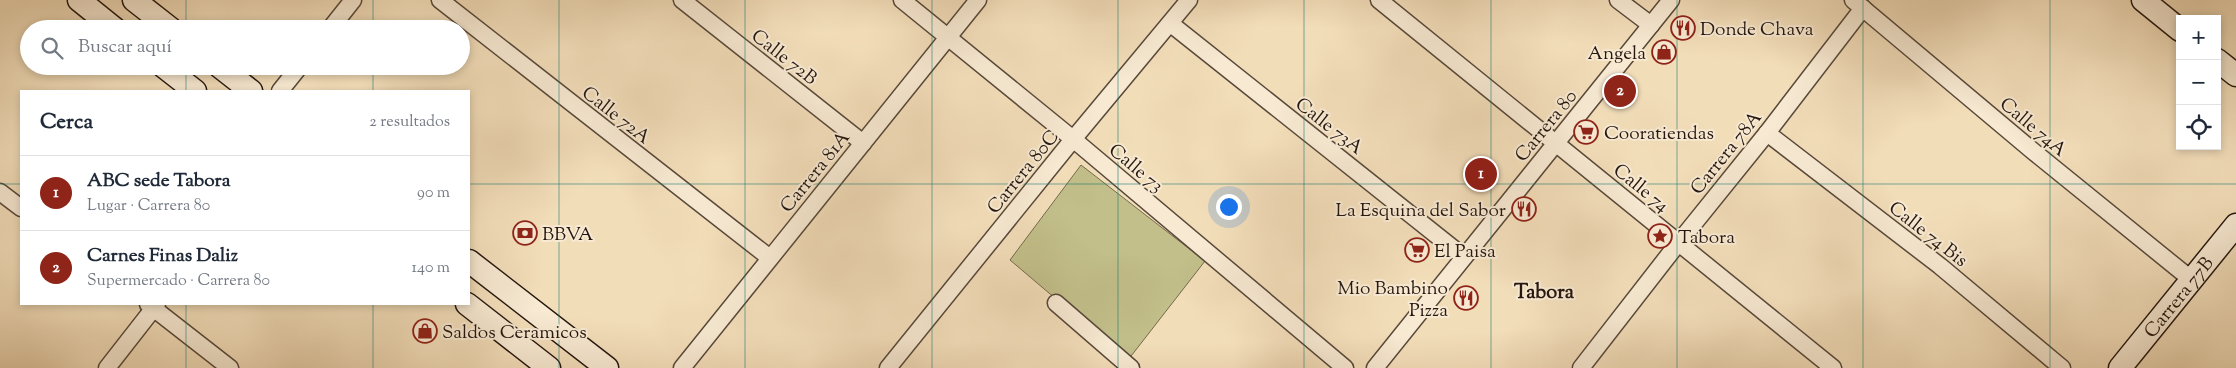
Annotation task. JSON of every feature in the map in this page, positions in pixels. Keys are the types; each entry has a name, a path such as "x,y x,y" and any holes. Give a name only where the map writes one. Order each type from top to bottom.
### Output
{"main road":[{"path":"79,0 104,20"},
{"path":"134,0 160,20"},
{"path":"2143,0 2176,27"},
{"path":"2221,63 2236,74"},
{"path":"175,75 194,90"},
{"path":"231,75 250,90"},
{"name":"Carrera 77B","path":"2120,368 2236,225"},
{"path":"470,261 606,368"},
{"path":"467,305 549,368"}],"street":[{"path":"337,20 353,0"},
{"name":"Calle 72A","path":"440,0 466,20"},
{"name":"Calle 72B","path":"682,0 863,142"},
{"name":"Calle 73","path":"902,0 1072,139 1344,368"},
{"name":"Carrera 81A","path":"682,368 978,0"},
{"name":"Carrera 80C","path":"890,367 1072,139 1171,24 1189,0"},
{"name":"Calle 74","path":"1379,0 1833,368"},
{"path":"1618,0 1651,25"},
{"name":"Carrera 80","path":"1375,368 1671,0"},
{"name":"Carrera 78A","path":"1587,366 1679,242 1767,133 1858,4"},
{"name":"Calle 74A","path":"1858,4 2034,152 2192,280"},
{"name":"Calle 72A","path":"470,23 770,258"},
{"name":"Calle 73A","path":"1171,24 1464,257"},
{"path":"281,90 293,75"},
{"name":"Calle 74 Bis","path":"1767,133 1940,266 2062,368"},
{"path":"0,192 20,207"},
{"path":"1056,303 1131,368"},
{"path":"107,368 153,305 230,368"}],"shaded area":[{"path":"1081,165 1205,261 1128,360 1010,260"}],"place":[{"name":"Donde Chava","path":"1683,28"},
{"name":"Angela","path":"1664,52"},
{"name":"Carnes Finas Daliz","path":"1620,91"},
{"name":"Cooratiendas","path":"1586,132"},
{"name":"ABC sede Tabora","path":"1481,174"},
{"name":"La Esquina del Sabor","path":"1524,209"},
{"name":"BBVA","path":"525,233"},
{"name":"Tabora","path":"1660,236"},
{"name":"El Paisa","path":"1417,250"},
{"name":"Mio Bambino Pizza","path":"1466,298"},
{"name":"Saldos Ceramicos","path":"425,331"}],"district":[{"name":"Tabora","path":"1544,291"}]}
